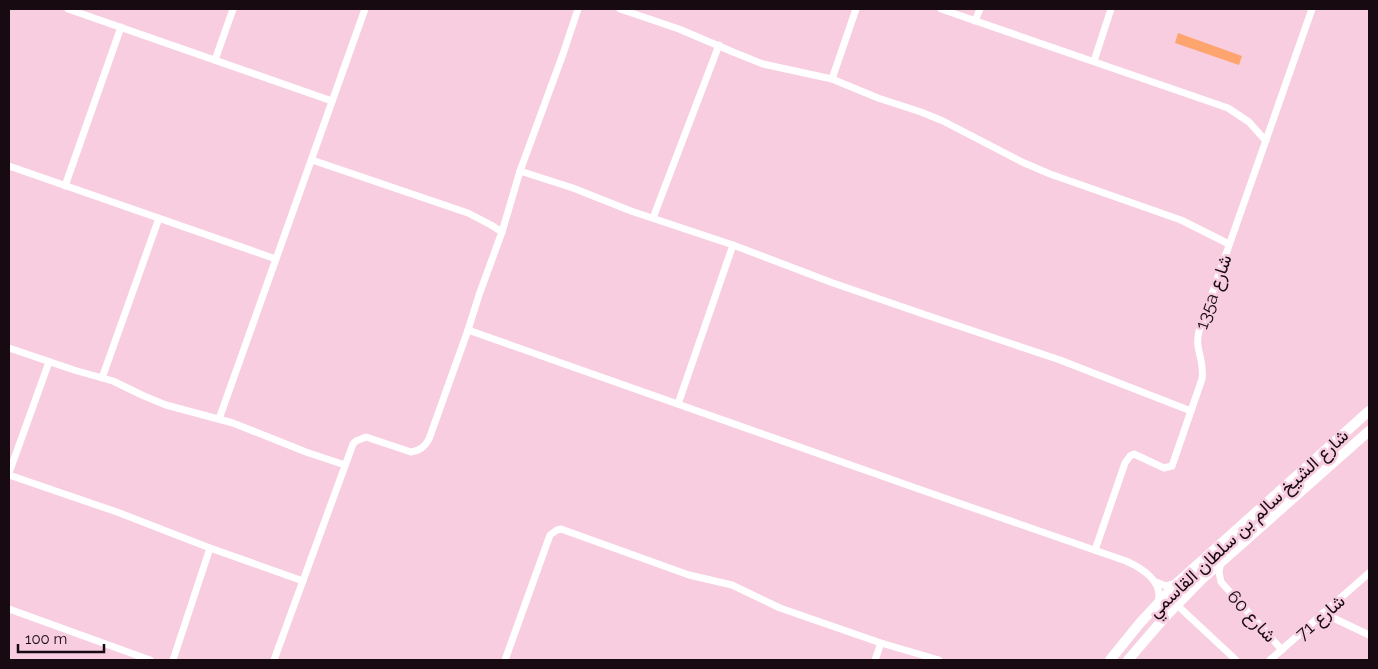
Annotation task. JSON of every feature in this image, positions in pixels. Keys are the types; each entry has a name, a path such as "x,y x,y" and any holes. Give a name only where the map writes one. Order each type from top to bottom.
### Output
{"street":[{"path":"68,9 332,101"},
{"path":"215,60 233,9"},
{"path":"219,419 365,9"},
{"path":"274,660 353,444 361,438 371,438 411,452 422,449 426,444 468,330 502,232 520,171 578,9"},
{"path":"620,9 679,29 763,64 832,79 933,117 995,149 1050,174 1182,220 1230,244"},
{"path":"832,79 856,9"},
{"path":"941,9 1228,108 1249,122 1266,141"},
{"path":"975,20 980,9"},
{"path":"1094,61 1111,9"},
{"name":"135a شارع","path":"1096,550 1125,463 1130,456 1134,454 1164,468 1172,466 1203,372 1197,339 1312,9"},
{"path":"65,186 121,27"},
{"path":"653,218 719,46"},
{"path":"312,160 468,213 502,232"},
{"path":"9,166 276,259"},
{"path":"520,171 733,245 833,283 1060,360 1191,411"},
{"path":"102,378 159,218"},
{"path":"678,404 733,245"},
{"path":"468,330 1096,550 1137,566 1156,582 1166,586 1177,583"},
{"path":"9,348 120,384 166,405 219,419 345,465"},
{"path":"48,362 9,474 303,581"},
{"name":"شارع الشيخ سالم بن سلطان القاسمي","path":"1110,660 1177,583 1369,411"},
{"name":"شارع الشيخ سالم بن سلطان القاسمي","path":"1128,660 1202,579 1369,431"},
{"path":"1320,474 1316,472 1315,467 1330,446"},
{"path":"505,660 548,539 553,532 561,529 689,575 732,585 780,608 881,644 939,660"},
{"path":"173,660 210,548"},
{"name":"شارع 60","path":"1221,562 1219,572 1221,582"},
{"name":"شارع 71","path":"1270,660 1369,573"},
{"name":"شارع 60","path":"1202,579 1212,579 1221,582 1282,650"},
{"path":"1156,582 1160,592 1158,603"},
{"path":"1177,605 1236,660"},
{"path":"9,609 150,660"},
{"path":"1324,613 1369,635"},
{"path":"876,660 881,644"}],"shaded area":[{"path":"1178,33 1242,56 1239,65 1175,43"}]}
